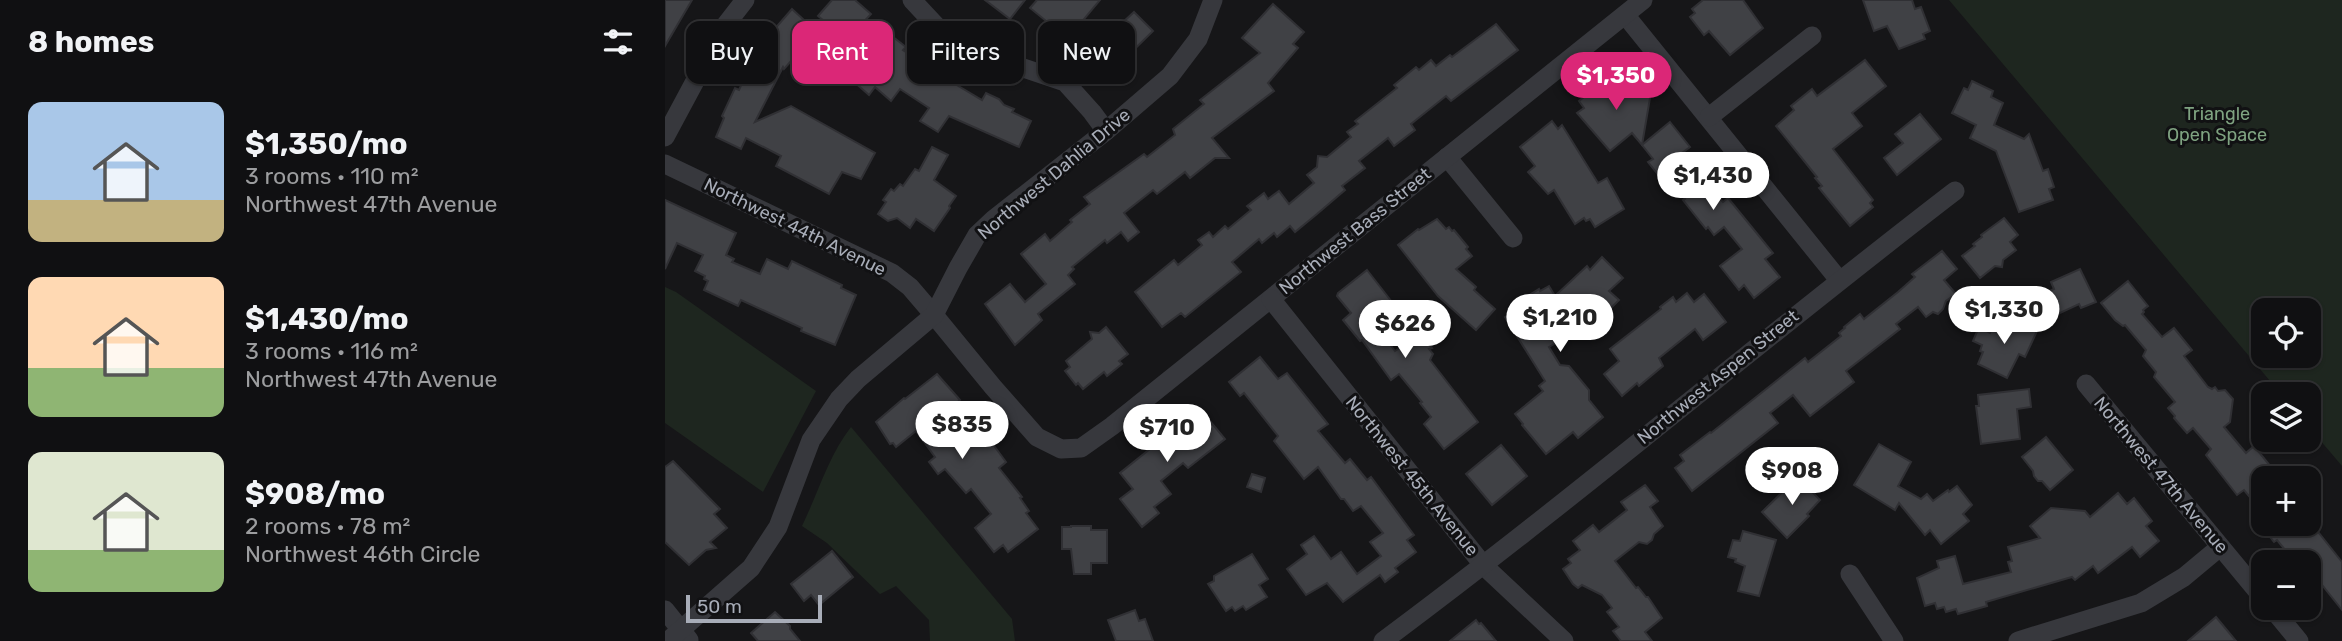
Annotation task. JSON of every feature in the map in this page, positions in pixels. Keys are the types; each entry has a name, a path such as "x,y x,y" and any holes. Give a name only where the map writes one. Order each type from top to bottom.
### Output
{"street":[{"path":"665,137 724,27 745,0"},
{"path":"912,0 940,30 970,50 1065,82 1106,131"},
{"name":"Northwest Dahlia Drive","path":"680,638 751,568 778,527 811,440 839,399 858,379 935,315 977,235 1170,76 1198,39 1213,0"},
{"name":"Northwest Bass Street","path":"1061,449 1081,447 1112,426 1643,0"},
{"path":"1626,16 1839,280"},
{"path":"1709,117 1812,36"},
{"path":"1447,157 1513,238"},
{"name":"Northwest 44th Avenue","path":"665,164 892,272 910,287 935,315 1037,437 1061,449"},
{"name":"Northwest Aspen Street","path":"1383,641 1484,566 1839,280 1955,191"},
{"name":"Northwest 45th Avenue","path":"1271,299 1484,566 1564,641"},
{"name":"Northwest 47th Avenue","path":"2085,384 2251,584"},
{"path":"2018,641 2141,603 2185,577 2220,547"},
{"path":"1850,574 1894,641"},
{"path":"665,610 680,638"},
{"path":"2282,620 2299,641"}],"green space":[{"name":"Triangle Open Space","path":"1949,0 2342,0 2342,466 2321,441 2321,382 2271,382 2259,368 2321,368 2321,298 2251,298 2251,358"},
{"path":"665,287 676,292 816,391 763,492 665,423"},
{"path":"851,427 1012,619 1015,641 930,641 929,620 896,586 880,594 827,543 802,526 830,462"}],"building":[{"path":"665,0 692,0 665,46"},
{"path":"832,0 855,0 871,14 865,21 824,21 818,16"},
{"path":"985,0 1025,0 1010,19"},
{"path":"1037,0 1100,0 1082,21 1046,21 1030,8"},
{"path":"1703,0 1743,0 1763,28 1730,55 1709,31 1704,35 1690,17 1695,13 1692,9"},
{"path":"1863,0 1912,0 1915,9 1921,7 1930,31 1923,34 1925,39 1899,49 1887,26 1874,31"},
{"path":"1273,4 1304,32 1293,44 1298,48 1268,83 1274,91 1212,138 1229,158 1215,158 1190,178 1185,172 1157,194 1153,190 1124,213 1139,232 1128,241 1121,232 1107,243 1105,240 1072,267 1074,269 1068,275 1075,284 1038,314 1042,320 1015,345 985,304 1010,284 1025,302 1046,284 1021,254 1045,234 1050,241 1090,204 1084,197 1144,154 1147,157 1175,135 1173,129 1204,104 1200,100 1260,53 1242,38"},
{"path":"792,9 805,21 792,21 792,60 784,69 783,67 778,77 778,25"},
{"path":"1134,12 1153,31 1135,49 1135,21 1124,21"},
{"path":"1496,24 1518,50 1451,101 1446,96 1411,124 1415,130 1394,146 1388,138 1359,161 1365,168 1342,186 1345,190 1317,214 1295,232 1290,226 1277,237 1274,233 1262,243 1259,239 1232,262 1241,272 1185,317 1181,313 1162,327 1135,292 1174,260 1178,265 1202,245 1198,240 1209,232 1213,237 1225,226 1228,229 1251,210 1247,206 1264,193 1268,199 1279,191 1289,204 1314,183 1307,175 1317,167 1318,156 1327,157 1351,137 1347,132 1358,124 1355,121 1397,88 1394,85 1416,67 1419,70 1431,60 1436,66 1450,55 1452,57"},
{"path":"893,37 906,47 903,50 907,53 907,84 955,84 982,100 986,93 1014,109 1012,112 1031,121 1019,147 949,116 938,132 920,121 929,108 900,89 891,101 875,87 869,95 856,84 893,84"},
{"path":"1865,60 1886,86 1852,113 1862,126 1833,149 1873,200 1870,203 1873,207 1850,226 1819,188 1822,186 1815,178 1817,177 1776,126 1794,110 1791,106 1812,89 1817,96"},
{"path":"1631,74 1650,98 1642,145 1632,133 1610,151 1577,113 1584,108 1579,101 1604,81 1611,88"},
{"path":"1972,81 1993,91 1991,97 2003,103 1994,125 2024,139 2029,134 2043,171 2048,169 2054,187 2049,189 2053,200 2019,212 1996,151 1970,138 1976,125 1952,113 1964,88 1968,90"},
{"path":"742,84 774,84 755,122 791,106 875,153 861,179 842,172 829,194 776,166 781,156 746,138 741,149 716,137 735,88 739,90"},
{"path":"1920,114 1941,139 1897,175 1884,158 1903,143 1895,134"},
{"path":"1552,121 1558,129 1562,125 1598,183 1607,178 1624,209 1595,227 1590,219 1586,221 1584,218 1575,224 1554,190 1548,194 1528,172 1535,166 1520,147"},
{"path":"1670,122 1690,147 1682,153 1723,202 1728,198 1773,253 1765,259 1780,277 1754,298 1744,285 1739,290 1720,266 1742,249 1724,227 1714,235 1708,227 1706,229 1683,200 1685,199 1672,179 1670,181 1664,173 1660,177 1648,162 1653,159 1642,145"},
{"path":"932,147 948,155 934,180 956,196 950,208 934,231 916,219 910,228 897,218 888,221 878,214 886,202 883,200 891,189 894,191 900,184 903,186 915,169 919,171"},
{"path":"665,200 736,233 726,255 734,259 732,262 760,274 767,259 788,269 792,261 842,285 841,288 856,295 835,345 741,300 738,306 704,290 708,281 704,279 705,276 695,271 703,255 677,243 665,269"},
{"path":"2004,218 2018,235 2010,242 2016,250 2003,260 2002,267 1995,266 1980,278 1962,256 1975,246 1973,244 1981,235"},
{"path":"1437,219 1446,229 1449,227 1454,230 1472,256 1456,269 1495,309 1476,330 1438,296 1398,245 1418,229"},
{"path":"1942,251 1957,269 1944,280 1956,294 1946,301 1938,314 1933,312 1926,317 1918,307 1896,324 1900,329 1846,371 1854,382 1810,416 1793,395 1770,413 1778,423 1692,491 1675,468 1684,461 1680,455 1805,358 1808,362 1841,336 1839,333 1844,327 1860,314 1864,319 1915,277 1912,274"},
{"path":"1602,257 1623,278 1609,291 1619,300 1608,311 1599,302 1572,328 1575,332 1549,347 1560,365 1569,366 1589,390 1589,400 1603,417 1578,438 1573,432 1546,454 1515,414 1543,391 1539,386 1545,381 1505,317 1526,305 1523,299 1539,289 1540,291 1549,286 1555,296 1587,266 1590,270"},
{"path":"2080,269 2096,302 2081,308 2079,304 2043,321 2033,299 2054,289 2051,282"},
{"path":"1367,270 1399,311 1378,328 1395,351 1413,339 1416,342 1423,337 1432,348 1429,349 1433,354 1430,360 1478,422 1444,449 1424,424 1431,417 1420,403 1422,402 1399,374 1391,380 1362,340 1360,341 1343,320 1351,313 1337,296 1338,293"},
{"path":"2128,281 2148,306 2142,314 2162,337 2174,328 2192,350 2184,356 2208,387 2215,387 2218,391 2225,390 2233,399 2230,422 2224,427 2246,453 2251,449 2251,452 2259,452 2270,466 2251,466 2251,498 2244,490 2237,495 2206,455 2211,449 2193,428 2187,433 2174,418 2168,408 2175,402 2154,377 2156,372 2143,356 2146,350 2125,325 2115,320 2101,303"},
{"path":"1687,293 1694,302 1704,294 1726,322 1703,340 1695,329 1659,358 1663,366 1622,396 1604,374 1619,361 1610,349 1673,297 1676,302"},
{"path":"2013,320 2037,331 2025,357 2019,354 2007,378 1978,364 1983,352 1980,351 1982,345 1973,341 1979,327 1990,333 1996,321 2009,327"},
{"path":"1106,327 1128,354 1119,361 1122,364 1107,376 1104,372 1083,389 1078,383 1076,385 1065,371 1070,367 1066,361 1092,339 1090,332 1099,333"},
{"path":"1260,357 1278,379 1287,373 1328,424 1318,431 1345,463 1350,459 1367,480 1371,477 1414,535 1407,540 1416,552 1395,568 1398,572 1385,582 1380,575 1343,602 1327,583 1306,595 1287,569 1307,554 1301,545 1314,536 1331,559 1341,552 1357,574 1381,556 1370,542 1383,533 1361,506 1353,511 1344,499 1341,499 1318,467 1304,479 1274,441 1278,436 1244,393 1240,396 1229,382"},
{"path":"937,374 960,400 933,422 966,425 982,445 989,439 1006,462 999,468 1022,497 1020,498 1029,511 1026,513 1038,529 1008,552 1003,545 994,552 975,528 991,514 971,489 966,493 945,469 938,474 929,462 935,457 916,431 896,447 893,443 890,444 876,422"},
{"path":"2029,389 2031,407 2017,409 2020,439 1981,444 1976,406 1979,406 1978,395"},
{"path":"1200,409 1225,439 1188,468 1183,463 1161,481 1171,494 1154,507 1159,513 1142,527 1120,499 1133,489 1120,473"},
{"path":"2046,437 2073,470 2050,490 2042,481 2038,481 2022,457"},
{"path":"1879,444 1911,462 1898,486 1921,499 1927,494 1933,501 1957,486 1972,505 1963,514 1969,521 1941,544 1930,530 1925,535 1899,503 1895,510 1854,485"},
{"path":"1501,445 1527,476 1492,505 1466,474"},
{"path":"673,461 720,509 714,514 727,528 710,542 716,548 706,550 689,565 665,542 665,467"},
{"path":"1252,474 1265,478 1261,492 1247,487"},
{"path":"1798,477 1820,500 1807,514 1809,516 1787,538 1762,512"},
{"path":"1645,485 1658,501 1650,507 1663,526 1647,544 1639,542 1615,561 1636,588 1648,597 1662,618 1645,632 1652,641 1621,641 1613,631 1619,627 1607,612 1612,608 1602,595 1582,585 1578,588 1563,569 1571,563 1568,559 1580,550 1573,541 1593,525 1599,532 1627,510 1621,502"},
{"path":"2118,493 2127,504 2134,498 2152,521 2146,526 2159,541 2140,557 2132,547 2098,573 2093,566 2075,580 2072,577 1986,602 1987,606 1958,614 1956,609 1946,612 1944,607 1937,609 1935,603 1925,606 1917,578 1939,568 1937,561 1955,556 1963,584 2011,572 2008,562 2012,561 2008,547 2040,538 2030,526 2051,508 2085,511 2090,517"},
{"path":"1091,526 1091,530 1107,530 1107,563 1091,563 1091,574 1074,574 1071,549 1062,549 1062,527"},
{"path":"1743,531 1776,540 1759,596 1738,591 1745,566 1728,557 1733,540 1740,541"},
{"path":"2269,536 2321,536 2342,562 2342,610 2321,584 2321,550 2285,550 2277,540 2274,542"},
{"path":"832,551 853,577 819,605 811,595 804,601 791,584"},
{"path":"1252,554 1268,579 1259,585 1267,597 1246,610 1243,606 1235,611 1232,607 1226,611 1208,584 1214,581 1214,576"},
{"path":"1135,610 1139,621 1145,619 1153,641 1116,641 1108,620"},
{"path":"775,612 790,626 800,641 758,641 751,633"},
{"path":"2216,617 2236,641 2188,641"},
{"path":"1476,620 1496,641 1450,641"}]}
